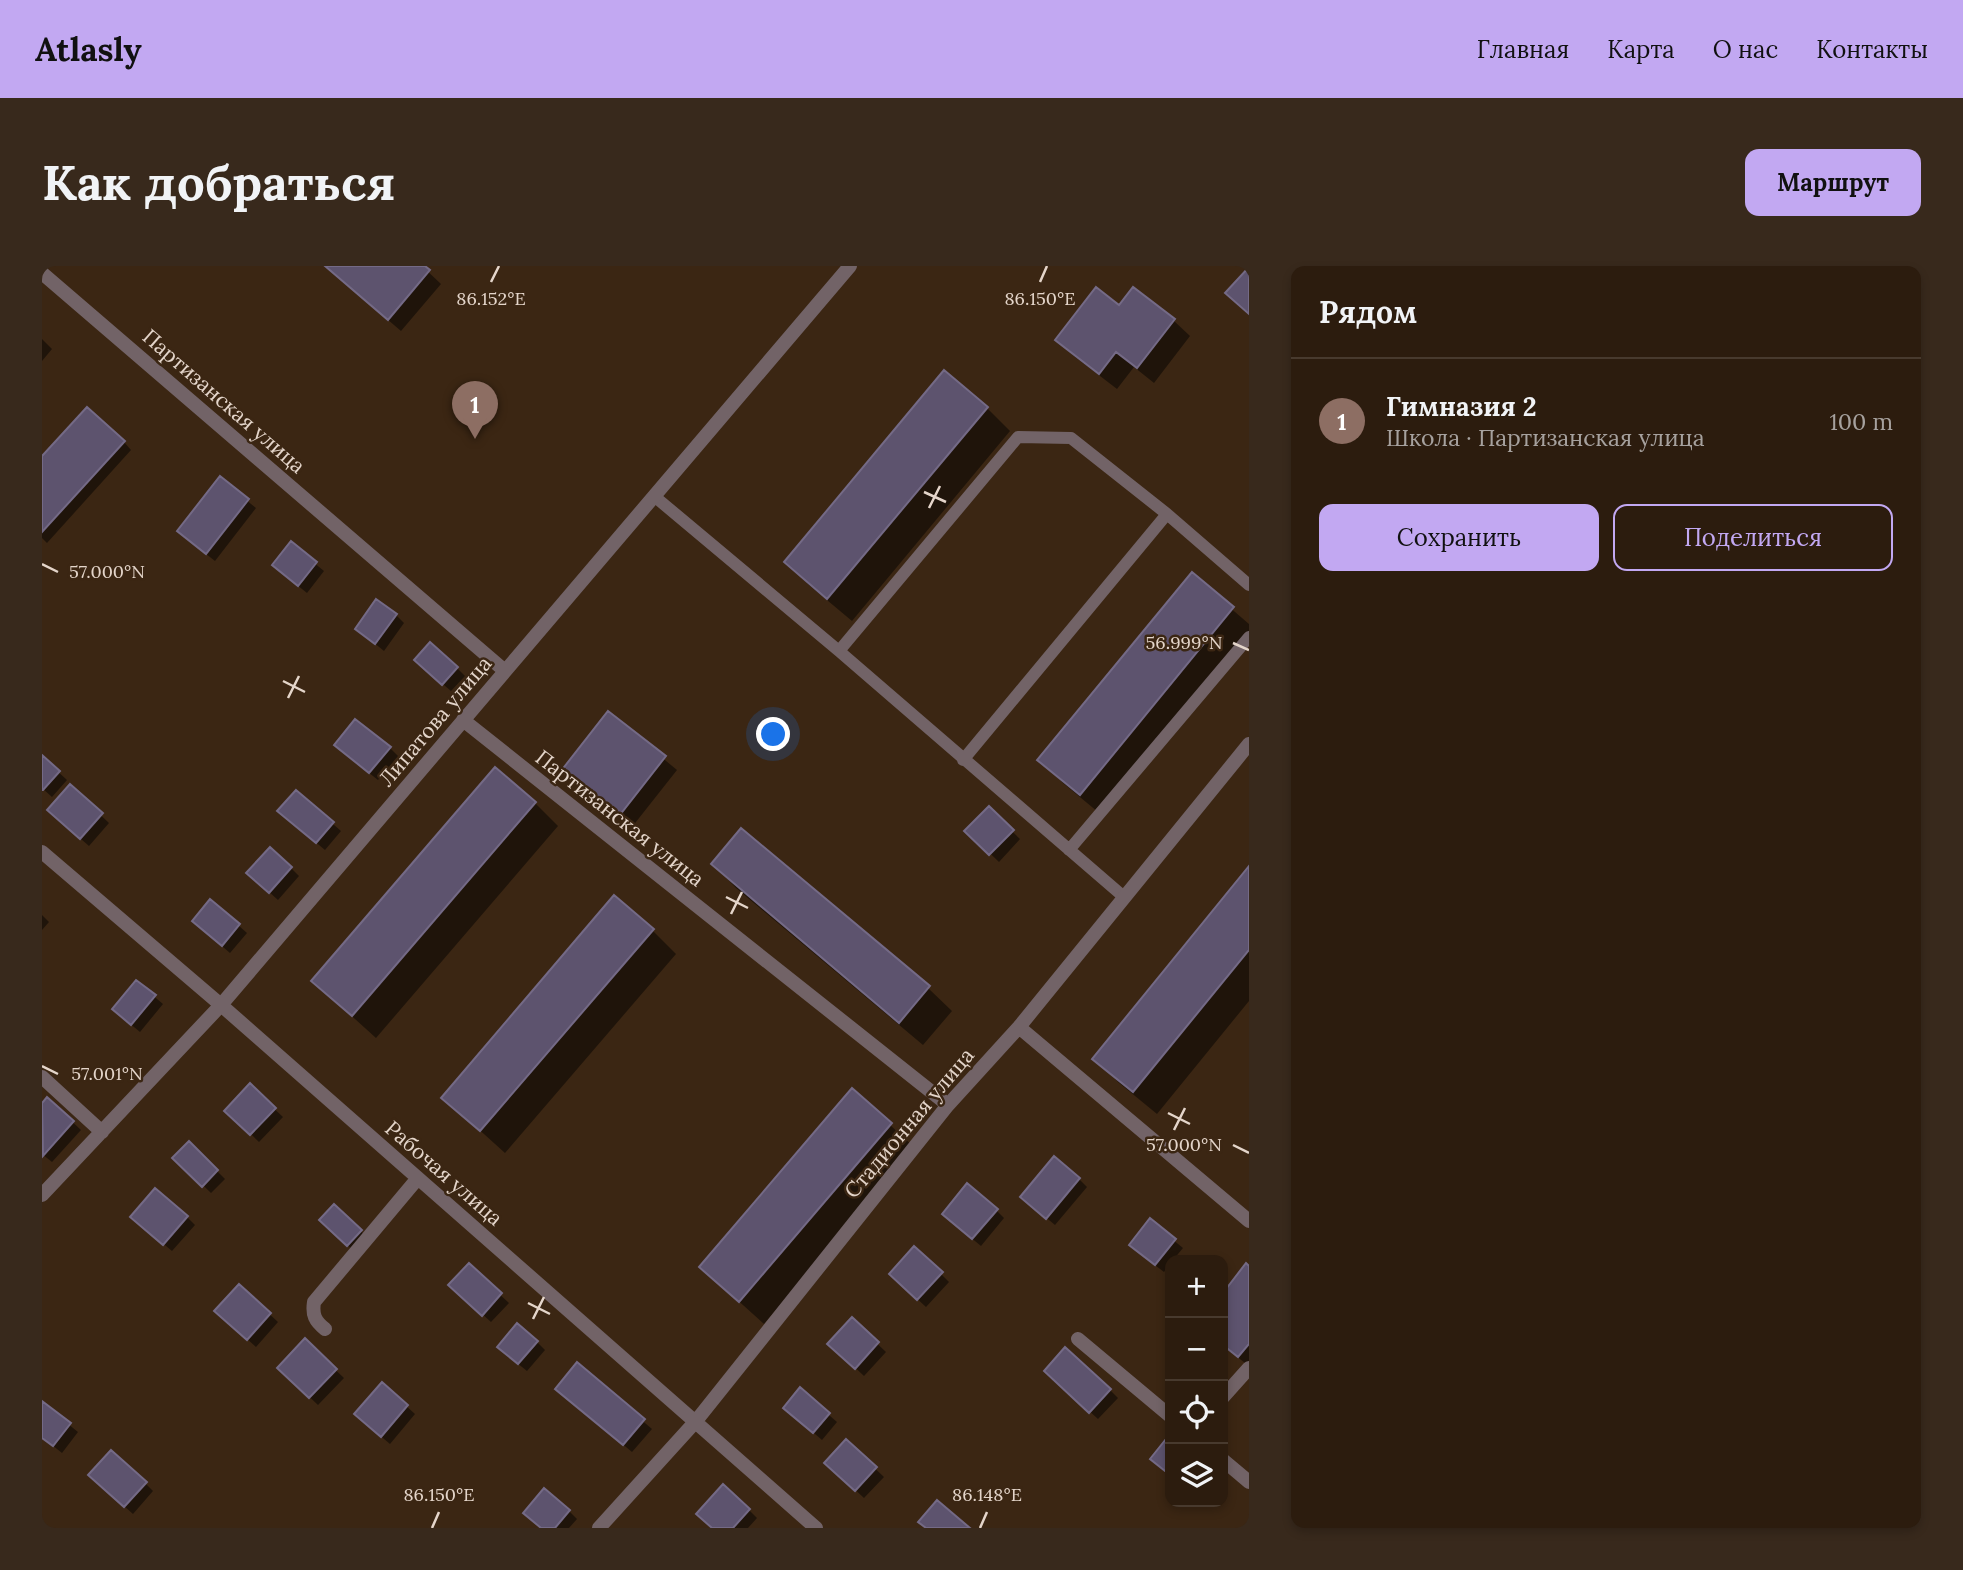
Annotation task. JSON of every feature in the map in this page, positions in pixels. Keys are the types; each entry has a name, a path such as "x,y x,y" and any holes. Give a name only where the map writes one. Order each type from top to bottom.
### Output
{"street":[{"name":"Липатова улица","path":"42,1195 221,1005 850,266"},
{"name":"Партизанская улица","path":"42,273 505,671"},
{"name":"Партизанская улица","path":"463,720 948,1105"},
{"name":"Стадионная улица","path":"599,1528 696,1421 948,1105 1018,1027 1249,744"},
{"name":"Рабочая улица","path":"42,852 221,1005 817,1528"},
{"path":"1018,1027 1249,1220"},
{"path":"42,1077 102,1132"},
{"path":"325,1329 317,1322 312,1311 314,1302 418,1178"},
{"path":"1078,1339 1165,1412"},
{"path":"1228,1391 1249,1367"},
{"path":"1228,1464 1249,1482"}],"lane":[{"path":"839,650 1018,437 1071,438 1167,514 1249,585"},
{"path":"654,496 839,650 1124,897"},
{"path":"963,760 1167,514"},
{"path":"1069,850 1249,637"}],"building":[{"path":"325,266 425,266 430,270 388,320"},
{"path":"1249,267 1249,314 1225,293"},
{"path":"1096,287 1119,305 1133,287 1175,319 1137,368 1116,352 1099,374 1055,340"},
{"path":"944,370 988,407 827,599 784,562"},
{"path":"87,407 125,441 42,532 42,456"},
{"path":"220,476 249,499 206,554 177,531"},
{"path":"291,541 317,562 298,586 272,565"},
{"path":"1192,572 1234,607 1080,795 1037,760"},
{"path":"376,599 397,614 375,644 355,629"},
{"path":"430,642 458,667 442,685 414,660"},
{"path":"608,711 666,756 619,816 561,771"},
{"path":"355,719 391,747 369,773 334,745"},
{"path":"42,755 60,771 43,790 42,790"},
{"path":"495,767 536,802 352,1016 311,981"},
{"path":"70,784 103,813 80,839 47,810"},
{"path":"296,790 334,822 316,843 277,811"},
{"path":"989,806 1014,830 989,855 964,831"},
{"path":"741,828 930,986 899,1023 711,864"},
{"path":"270,847 292,867 269,893 246,873"},
{"path":"1249,866 1249,950 1133,1092 1092,1059"},
{"path":"614,895 654,929 480,1131 441,1098"},
{"path":"210,899 240,924 222,946 192,921"},
{"path":"136,980 156,995 131,1025 112,1009"},
{"path":"250,1083 276,1108 250,1135 224,1111"},
{"path":"852,1088 892,1123 739,1302 699,1267"},
{"path":"47,1097 74,1121 43,1156 42,1103"},
{"path":"189,1141 218,1170 202,1187 172,1158"},
{"path":"1054,1156 1080,1178 1046,1219 1020,1197"},
{"path":"967,1183 998,1209 972,1239 942,1214"},
{"path":"155,1188 188,1216 163,1245 130,1217"},
{"path":"334,1204 362,1230 347,1246 319,1220"},
{"path":"1150,1218 1176,1239 1155,1265 1129,1245"},
{"path":"914,1246 943,1272 917,1300 889,1274"},
{"path":"469,1263 502,1293 482,1316 448,1285"},
{"path":"1246,1263 1249,1266 1249,1344 1238,1357 1228,1349 1228,1286"},
{"path":"239,1284 271,1313 247,1340 214,1311"},
{"path":"852,1317 879,1342 855,1369 827,1344"},
{"path":"517,1323 538,1341 518,1364 497,1347"},
{"path":"305,1338 337,1369 309,1398 277,1368"},
{"path":"1065,1347 1111,1389 1089,1413 1044,1371"},
{"path":"577,1362 645,1419 623,1445 555,1389"},
{"path":"382,1382 408,1405 381,1437 354,1414"},
{"path":"800,1387 830,1413 813,1433 783,1408"},
{"path":"42,1401 71,1423 53,1446 42,1438"},
{"path":"846,1439 877,1467 855,1491 824,1463"},
{"path":"1165,1440 1165,1471 1150,1459"},
{"path":"111,1450 147,1482 124,1507 88,1475"},
{"path":"723,1484 750,1509 733,1528 712,1528 696,1514"},
{"path":"544,1488 570,1510 555,1528 541,1528 523,1513"},
{"path":"937,1500 970,1528 926,1528 918,1522"}],"place":[{"name":"Гимназия 2","path":"475,439"}]}
